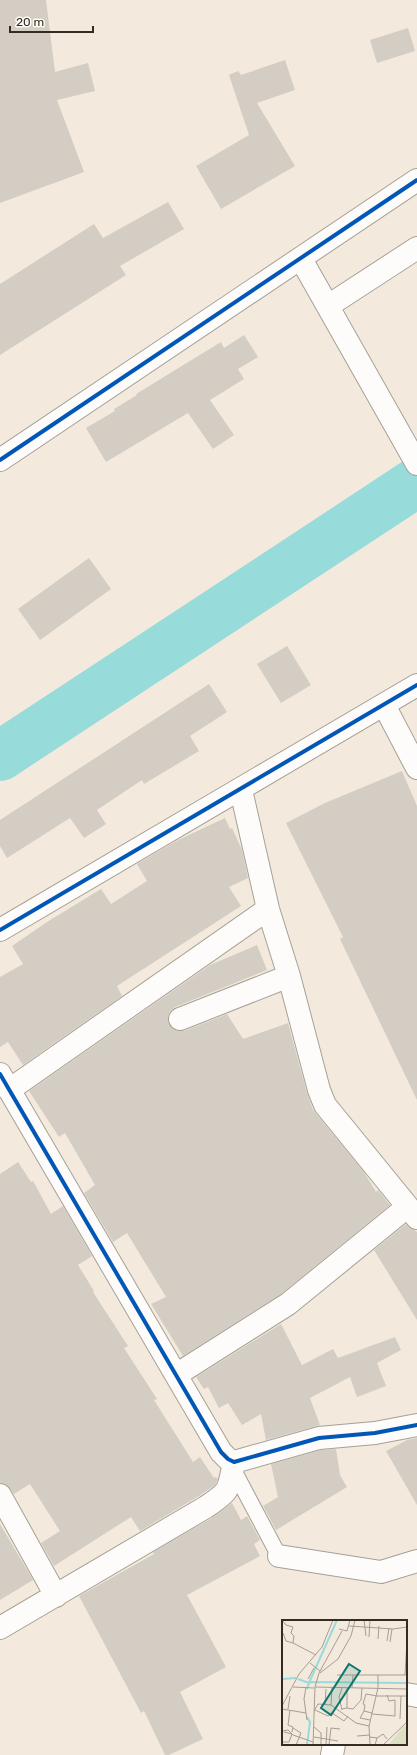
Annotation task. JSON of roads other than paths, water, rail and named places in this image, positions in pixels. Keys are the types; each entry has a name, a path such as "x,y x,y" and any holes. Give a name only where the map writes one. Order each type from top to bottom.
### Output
{"street":[{"path":"0,460 417,180"},
{"path":"328,306 417,248"},
{"path":"301,259 417,464"},
{"path":"0,930 241,790 417,685"},
{"path":"384,705 417,768"},
{"path":"176,1375 288,1304 412,1212 325,1105 319,1090 289,976 268,909 241,790"},
{"path":"234,1466 221,1452 5,1082 268,909"},
{"path":"180,1019 289,976"},
{"path":"234,1466 319,1438 375,1433 417,1425"},
{"path":"0,1628 218,1499 229,1489 234,1466"},
{"path":"0,1495 56,1596"},
{"path":"279,1556 382,1572 417,1561"},
{"path":"407,1694 417,1696"},
{"path":"332,1755 334,1745"}],"lane":[{"path":"234,1466 279,1556"}],"waterway":[{"path":"0,756 417,482"}]}
